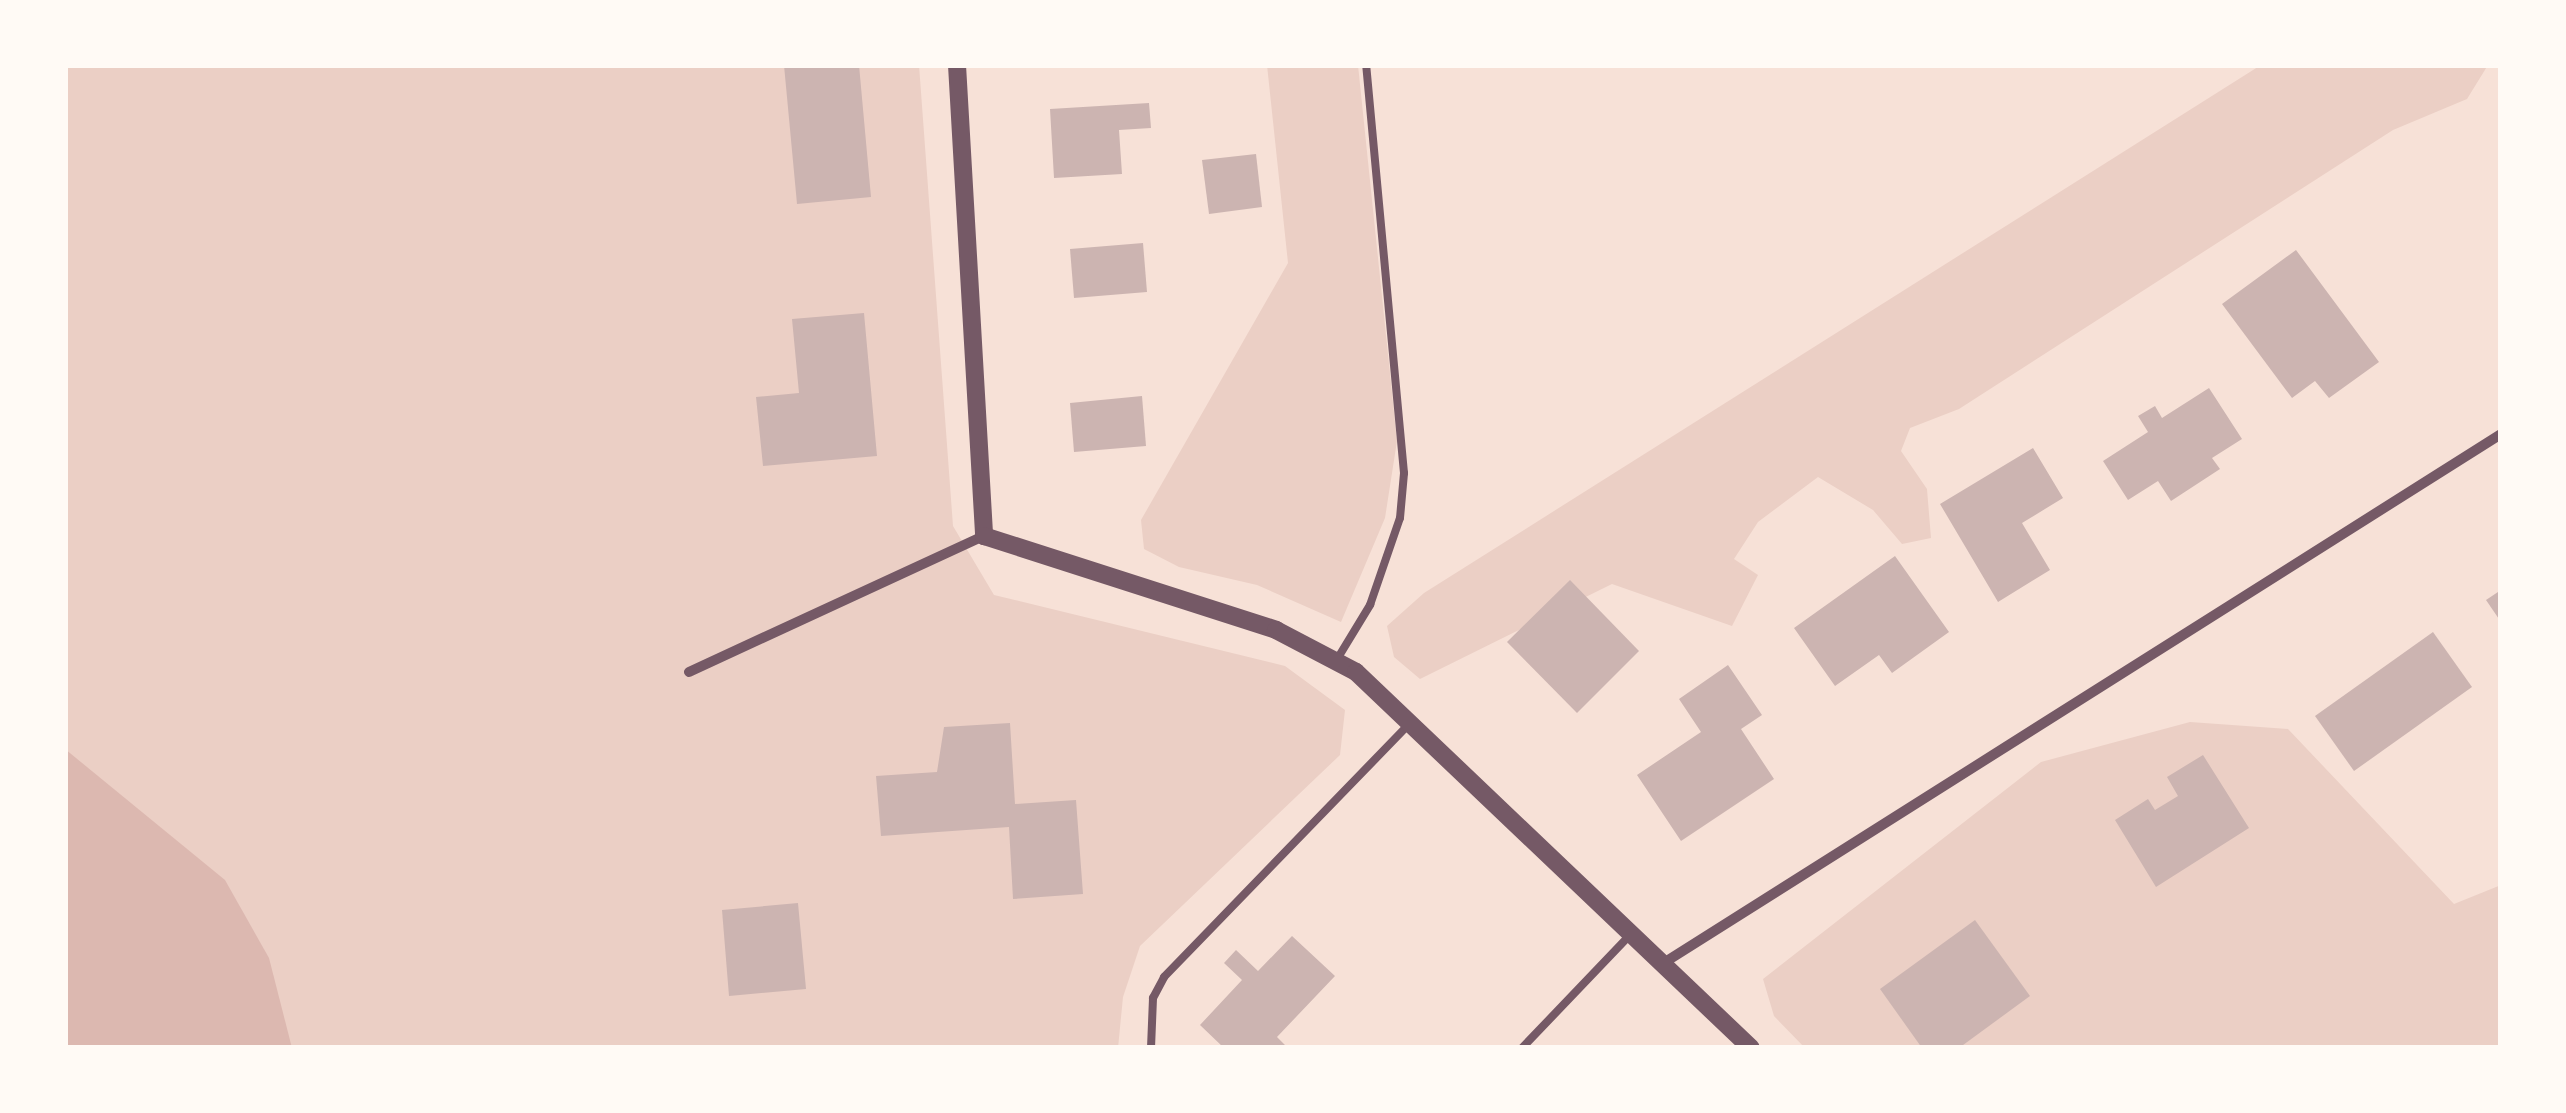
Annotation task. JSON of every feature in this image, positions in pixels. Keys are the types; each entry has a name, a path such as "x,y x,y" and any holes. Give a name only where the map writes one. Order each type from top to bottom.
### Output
{"street":[{"path":"957,65 984,536"},
{"path":"1662,964 2501,434"},
{"path":"689,672 984,536 1276,630 1336,662 1410,722 1750,1048"}],"lane":[{"path":"1336,662 1370,605 1400,518 1404,472 1366,65"},
{"path":"1152,1048 1150,1010 1164,977 1410,722"},
{"path":"1522,1048 1631,934"}],"shaded area":[{"path":"65,65 919,65 953,526 994,595 1285,666 1345,710 1340,755 1140,946 1123,997 1118,1048 65,1048"},
{"path":"1267,65 1358,65 1397,441 1385,518 1341,622 1257,585 1179,567 1144,549 1141,520 1288,263"},
{"path":"2261,65 2488,65 2467,99 2393,130 1959,409 1910,428 1901,451 1927,489 1931,538 1902,544 1873,510 1818,477 1758,522 1734,559 1758,575 1732,626 1612,584 1420,679 1394,657 1387,626 1424,593"},
{"path":"2190,722 2288,729 2454,904 2501,885 2501,1048 1805,1048 1774,1016 1763,979 2041,762"},
{"path":"65,749 225,880 269,958 292,1048 65,1048"}],"building":[{"path":"784,65 859,65 871,197 797,204"},
{"path":"1149,103 1151,128 1119,130 1122,174 1054,178 1050,109"},
{"path":"1256,154 1262,207 1209,214 1202,160"},
{"path":"1143,243 1147,292 1074,298 1070,249"},
{"path":"2296,250 2379,362 2329,398 2315,381 2292,398 2222,304"},
{"path":"864,313 877,456 763,466 756,397 799,393 792,319"},
{"path":"2209,388 2242,439 2212,458 2220,469 2171,501 2158,481 2128,500 2103,461 2148,432 2138,416 2155,406 2162,418"},
{"path":"1142,396 1146,446 1074,452 1070,403"},
{"path":"2033,448 2063,498 2022,523 2050,570 1998,602 1940,504"},
{"path":"1895,556 1949,632 1892,673 1879,655 1835,686 1794,628"},
{"path":"1570,580 1639,651 1577,713 1507,642"},
{"path":"2501,590 2501,622 2486,600"},
{"path":"2433,632 2472,687 2354,771 2315,716"},
{"path":"1728,665 1762,715 1741,729 1774,779 1681,841 1637,775 1701,732 1679,699"},
{"path":"1010,723 1015,804 1076,800 1083,894 1013,899 1009,827 881,836 876,776 937,772 944,727"},
{"path":"2203,755 2249,828 2156,887 2115,820 2148,799 2155,810 2178,796 2167,777"},
{"path":"798,903 806,989 729,996 722,910"},
{"path":"1975,920 2030,996 1959,1048 1922,1048 1880,989"},
{"path":"1292,936 1335,976 1277,1037 1288,1048 1224,1048 1200,1025 1242,980 1224,963 1236,950 1258,971"}]}
